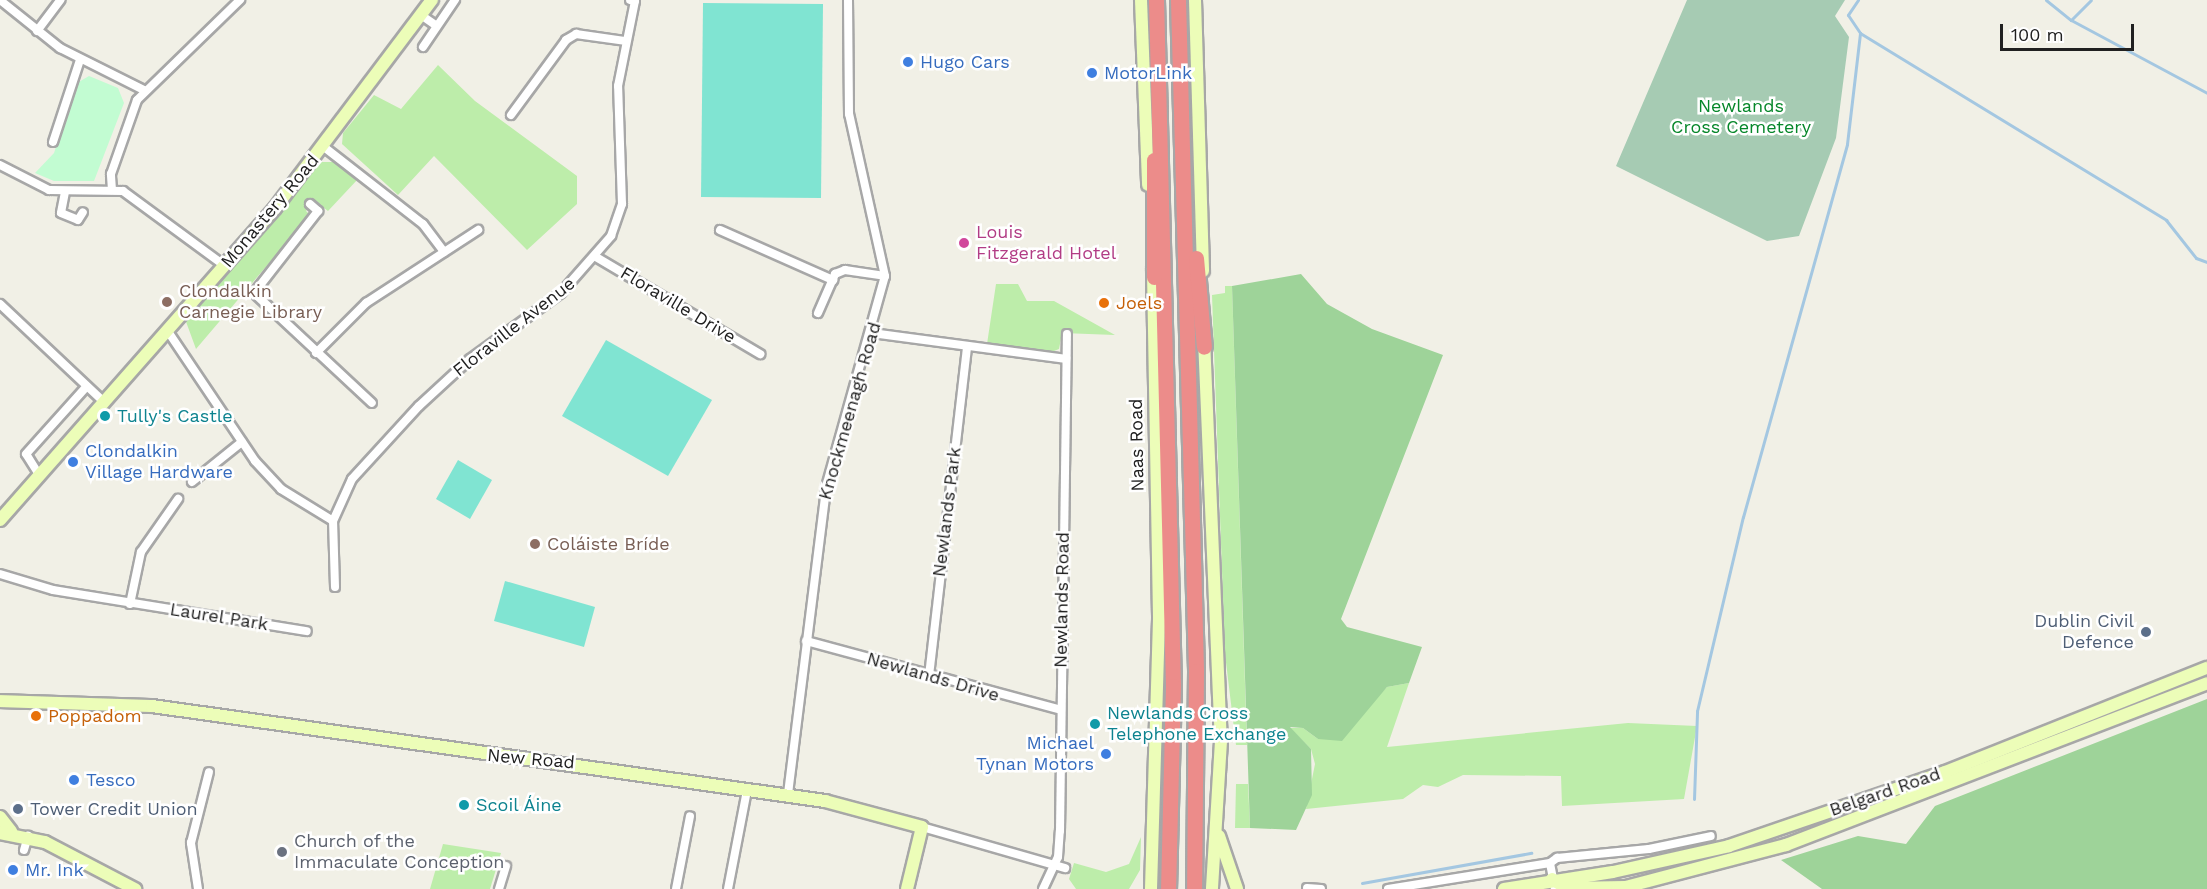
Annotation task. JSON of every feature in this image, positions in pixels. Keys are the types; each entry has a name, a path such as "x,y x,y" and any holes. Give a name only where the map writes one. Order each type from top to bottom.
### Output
{"highway":[{"name":"Naas Road","path":"1156,0 1173,686 1168,889"},
{"path":"1178,0 1186,193 1194,889"},
{"path":"1154,277 1158,45"},
{"path":"1186,193 1204,347"}],"main road":[{"name":"Monastery Road","path":"0,519 102,400 225,266 324,147 432,0"},
{"name":"Naas Road","path":"1141,0 1154,277 1159,616 1154,874 1151,889"},
{"path":"1196,0 1204,347 1221,741 1218,832 1212,889"},
{"name":"Belgard Road","path":"1504,889 1553,884 1622,871 1729,846 1945,772 2207,668"},
{"name":"Belgard Road","path":"1553,884 1566,888 1624,888 1786,845 2207,683"},
{"name":"New Road","path":"0,701 152,706 788,794 922,827"},
{"path":"0,818 5,832 28,836 135,889"},
{"path":"907,889 922,827"},
{"path":"1218,832 1237,889"},
{"path":"1140,889 1154,874"}],"street":[{"path":"0,0 37,31 80,60 144,90"},
{"path":"37,31 60,0"},
{"path":"112,190 111,174 144,90 240,0"},
{"path":"423,48 455,0"},
{"name":"Floraville Avenue","path":"335,587 333,521 352,479 419,406 470,359 561,293 596,256 611,236 622,204 618,86 634,1 630,0"},
{"name":"Knockmeenagh Road","path":"788,794 825,488 872,333 885,276 849,114 848,0"},
{"path":"421,15 437,26"},
{"path":"511,115 566,40 576,34 625,41"},
{"path":"53,142 80,60"},
{"path":"324,147 423,224 444,252"},
{"path":"0,165 65,192 112,190 131,196 225,266"},
{"path":"65,192 61,213 78,220 83,212"},
{"path":"310,204 318,212 254,293 372,403"},
{"path":"316,352 366,303 478,230"},
{"path":"720,230 833,280"},
{"name":"Floraville Drive","path":"596,256 760,354"},
{"path":"818,313 833,280 845,270 885,276"},
{"path":"0,304 102,400"},
{"path":"167,330 242,442 281,489 333,521"},
{"path":"872,333 967,348 1066,359"},
{"name":"Newlands Road","path":"1043,889 1054,864 1060,831 1066,334"},
{"name":"Newlands Park","path":"928,676 967,348"},
{"path":"38,473 26,454 87,386"},
{"path":"192,482 242,442"},
{"path":"130,604 141,552 178,499"},
{"name":"Laurel Park","path":"0,574 53,590 307,631"},
{"name":"Newlands Drive","path":"806,641 928,676 1061,710"},
{"path":"198,889 191,843 209,772"},
{"path":"728,889 747,790"},
{"path":"676,889 690,816"},
{"name":"New Road","path":"922,827 1065,868"},
{"path":"24,850 28,836"},
{"path":"1388,889 1550,863 1557,858 1649,849 1711,836"},
{"path":"1550,863 1553,884"},
{"path":"499,889 506,866"},
{"path":"1307,888 1321,889"}],"green space":[{"name":"Newlands Cross Cemetery","path":"1687,0 1845,0 1835,16 1849,37 1836,138 1799,236 1767,241 1616,166"},
{"path":"438,65 475,101 577,176 577,204 527,250 434,156 398,195 342,144 343,133 374,95 401,109"},
{"path":"89,76 118,88 124,103 94,181 54,181 35,173 54,153 77,83"},
{"path":"321,162 334,162 358,179 328,211 315,201 306,211 310,215 196,349 185,319"},
{"path":"1301,274 1327,304 1372,329 1443,355 1341,619 1347,627 1422,647 1409,683 1387,687 1342,741 1318,739 1303,728 1290,727 1311,749 1312,795 1296,830 1250,828 1232,286"},
{"path":"996,284 1018,284 1027,301 1054,301 1115,335 1062,333 1059,349 1049,353 987,344"},
{"path":"1225,286 1232,286 1247,745 1236,745 1225,654 1212,295 1225,293"},
{"path":"1409,683 1387,747 1628,723 1697,726 1684,799 1562,806 1561,776 1463,775 1438,787 1423,785 1403,799 1306,809 1315,764 1311,749 1290,728 1303,728 1318,739 1352,723 1387,687"},
{"path":"2207,699 2207,889 1822,889 1781,860 1858,836 1906,844 1935,806"},
{"path":"1236,784 1248,784 1250,828 1235,828"},
{"path":"1141,837 1140,870 1129,889 1076,889 1069,879 1074,863 1106,872 1129,864"},
{"path":"443,844 501,853 490,889 430,889"}],"shaded area":[{"path":"703,3 823,4 821,198 701,197"},
{"path":"606,340 712,400 668,476 562,416"},
{"path":"458,460 492,480 470,519 436,499"},
{"path":"505,581 595,607 584,647 494,621"}],"waterway":[{"path":"1858,0 1848,15 1860,33 2166,220 2196,258 2207,262"},
{"path":"2046,0 2071,20 2091,0"},
{"path":"2071,20 2207,93"},
{"path":"1694,799 1697,711 1743,517 1847,144 1860,33"},
{"path":"1362,883 1531,853"}],"place":[{"name":"Hugo Cars","path":"908,62"},
{"name":"MotorLink","path":"1092,73"},
{"name":"Louis Fitzgerald Hotel","path":"964,243"},
{"name":"Clondalkin Carnegie Library","path":"167,302"},
{"name":"Joels","path":"1104,303"},
{"name":"Tully's Castle","path":"105,416"},
{"name":"Clondalkin Village Hardware","path":"73,462"},
{"name":"Coláiste Bríde","path":"535,544"},
{"name":"Dublin Civil Defence","path":"2146,632"},
{"name":"Poppadom","path":"36,716"},
{"name":"Newlands Cross Telephone Exchange","path":"1095,724"},
{"name":"Michael Tynan Motors","path":"1106,754"},
{"name":"Tesco","path":"74,780"},
{"name":"Scoil Áine","path":"464,805"},
{"name":"Tower Credit Union","path":"18,809"},
{"name":"Church of the Immaculate Conception","path":"282,852"},
{"name":"Mr. Ink","path":"13,870"}]}
